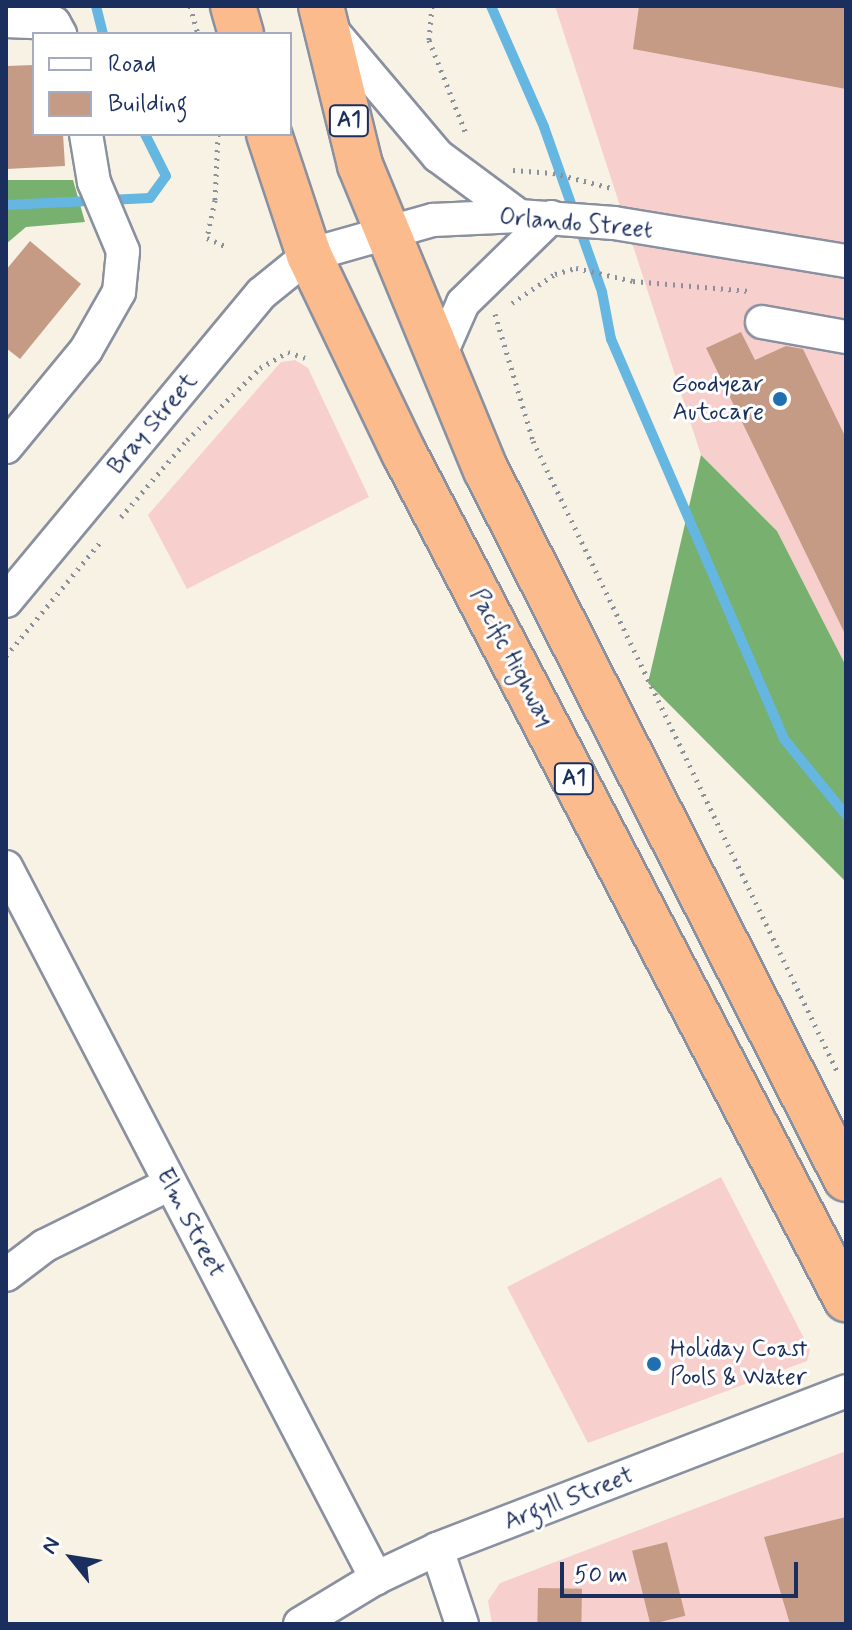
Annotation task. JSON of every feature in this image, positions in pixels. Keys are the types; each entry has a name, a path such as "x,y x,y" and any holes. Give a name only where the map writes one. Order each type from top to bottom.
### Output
{"highway":[{"path":"233,6 240,32"},
{"name":"A1","path":"322,14 360,165 486,470 640,780 846,1179"},
{"name":"Pacific Highway","path":"270,136 309,255 404,453 846,1299"}],"street":[{"path":"322,14 438,156 519,216"},
{"path":"6,21 54,23 59,32"},
{"path":"6,447 86,350 119,292 123,251 108,223 94,182 86,136"},
{"name":"Orlando Street","path":"309,255 446,218 519,216 614,223 846,261"},
{"path":"438,360 463,303 551,217"},
{"name":"Bray Street","path":"10,588 262,293 309,255"},
{"path":"759,307 843,343"},
{"name":"Elm Street","path":"6,867 376,1578"},
{"path":"6,1275 44,1246 170,1184"},
{"name":"Argyll Street","path":"300,1624 376,1578 437,1549 846,1391"},
{"path":"437,1549 462,1624"}],"path":[{"path":"190,6 197,32"},
{"path":"432,6 429,40 459,121 476,149"},
{"path":"218,136 215,200 207,238 225,246"},
{"path":"502,166 597,184"},
{"path":"759,307 576,268 555,274 495,312 533,441 839,1075"},
{"path":"6,656 187,440 236,390 288,352 305,358"}],"shaded area":[{"path":"555,6 846,6 846,666 777,531 701,455"},
{"path":"295,360 308,368 369,497 187,589 148,515 281,362"},
{"path":"721,1177 810,1350 807,1361 588,1443 507,1287"},
{"path":"846,1451 846,1624 492,1624 488,1601 500,1583"}],"green space":[{"path":"6,180 73,180 85,222 26,227 6,244"},
{"path":"701,455 777,531 846,666 846,882 648,683"}],"building":[{"path":"639,6 846,6 846,89 633,49"},
{"path":"32,65 32,136 63,136 65,166 6,169 6,66"},
{"path":"30,241 81,284 20,359 6,348 6,270"},
{"path":"741,332 755,360 786,346 803,349 846,438 846,636 706,348"},
{"path":"846,1517 846,1624 790,1624 764,1537"},
{"path":"667,1542 685,1616 650,1624 632,1551"},
{"path":"538,1588 582,1589 581,1624 537,1624"}],"waterway":[{"path":"96,6 102,32"},
{"path":"491,6 544,127 602,292 611,339 784,739 846,815"},
{"path":"6,205 150,198 166,176 146,136"}],"place":[{"name":"Goodyear Autocare","path":"780,399"},
{"name":"Holiday Coast Pools & Water","path":"654,1364"}]}
